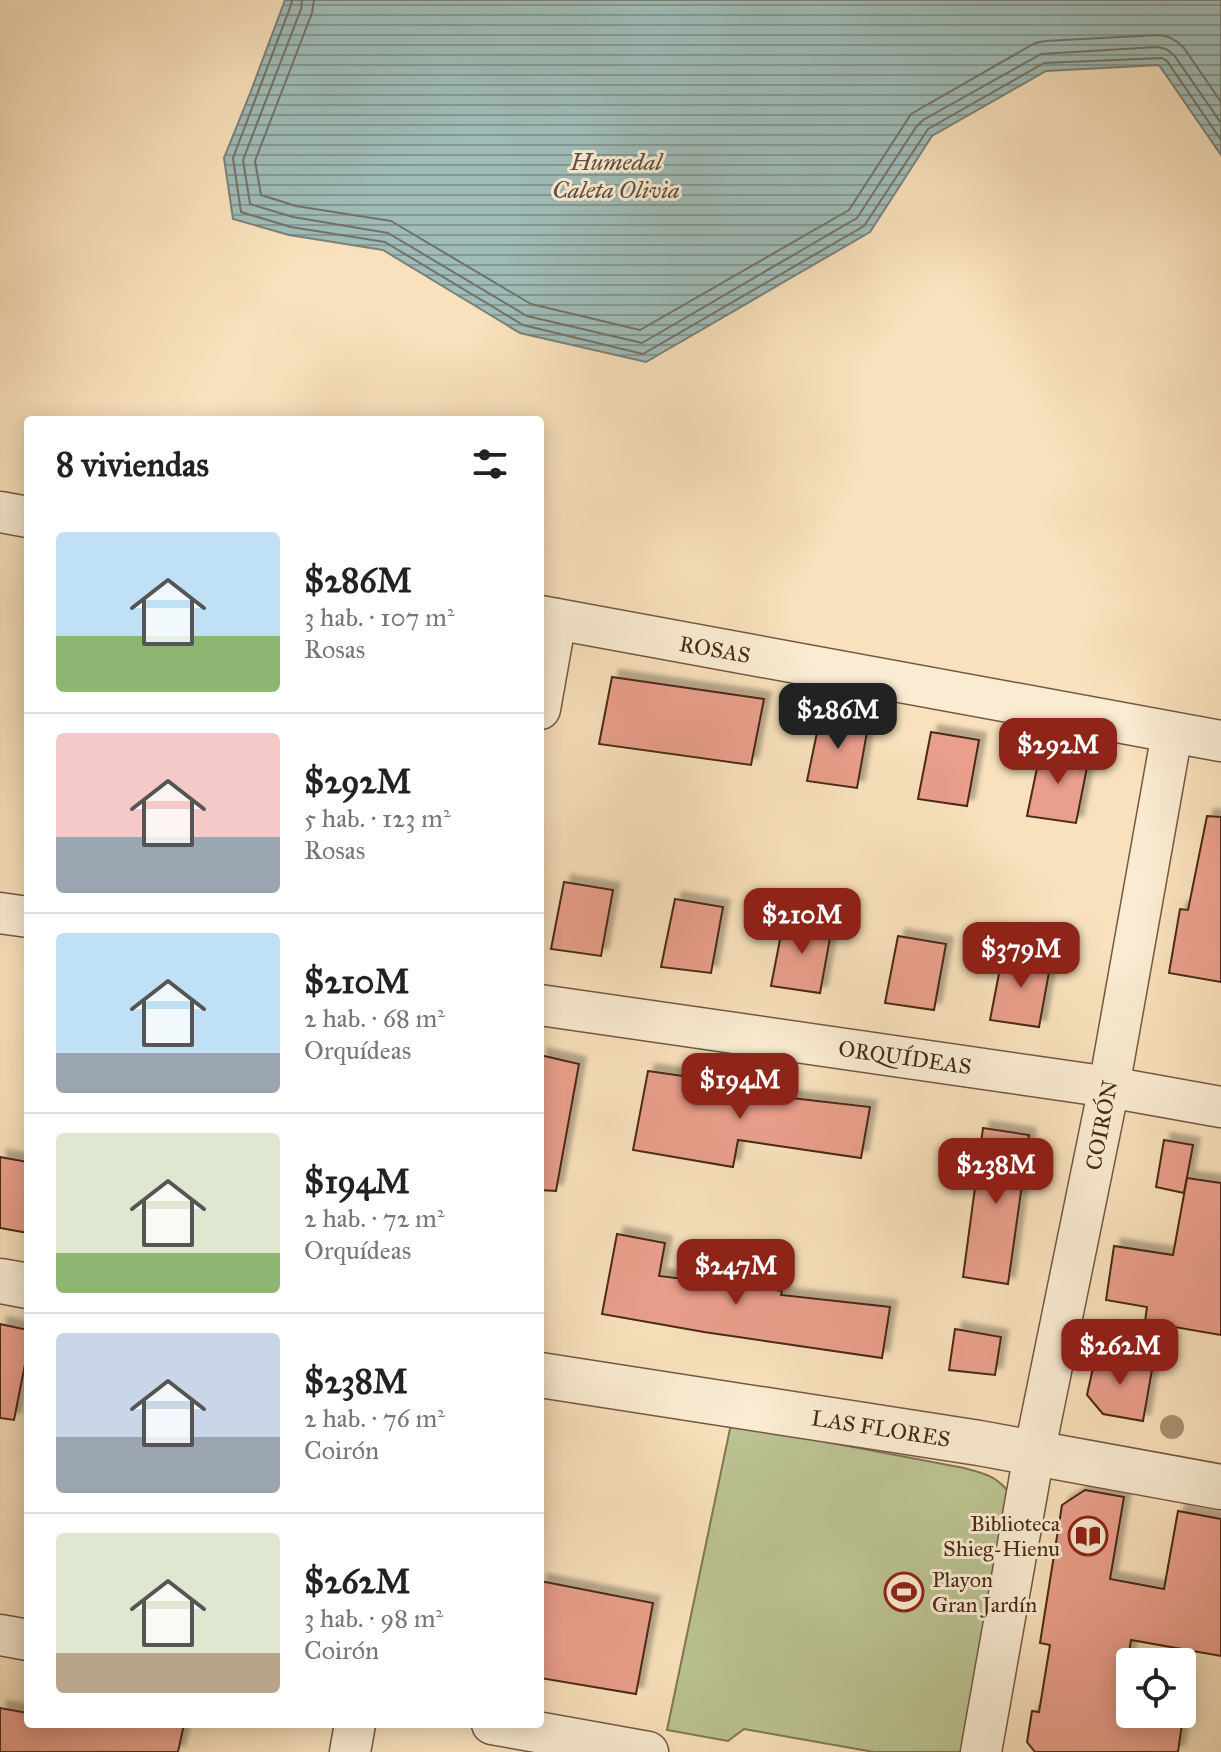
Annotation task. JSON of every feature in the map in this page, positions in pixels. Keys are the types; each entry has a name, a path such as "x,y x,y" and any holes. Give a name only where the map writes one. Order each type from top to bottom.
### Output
{"street":[{"path":"0,512 24,516"},
{"path":"544,664 548,618"},
{"name":"ROSAS","path":"548,618 1221,741"},
{"name":"COIRÓN","path":"981,1752 1034,1454 1109,1087 1172,733"},
{"path":"0,913 24,916"},
{"name":"ORQUÍDEAS","path":"544,1006 1109,1087 1221,1107"},
{"path":"0,1281 24,1285"},
{"name":"LAS FLORES","path":"544,1376 979,1443 1221,1487"},
{"path":"0,1635 24,1639"},
{"path":"350,1752 354,1728"},
{"path":"514,1728 648,1752"}],"green space":[{"path":"731,1424 964,1468 991,1477 1011,1495 966,1752 874,1752 744,1729 728,1741 667,1730"}],"water":[{"name":"Humedal Caleta Olivia","path":"285,0 1221,0 1221,155 1159,65 1046,71 932,136 870,232 646,362 520,333 383,250 289,235 233,219 224,158"}],"building":[{"path":"612,677 764,699 751,765 599,744"},
{"path":"821,713 869,721 857,788 807,781"},
{"path":"931,732 979,740 967,806 918,799"},
{"path":"1041,749 1089,757 1076,823 1027,816"},
{"path":"1207,816 1221,817 1221,982 1169,973 1180,909 1188,910"},
{"path":"564,882 613,890 601,956 551,949"},
{"path":"675,899 723,907 711,973 661,967"},
{"path":"784,919 832,927 820,993 771,986"},
{"path":"898,936 946,944 934,1010 885,1003"},
{"path":"1003,953 1051,961 1039,1027 990,1020"},
{"path":"544,1056 579,1064 556,1191 544,1190"},
{"path":"648,1071 748,1089 748,1093 870,1107 861,1158 738,1140 733,1167 633,1150"},
{"path":"983,1128 1029,1135 1008,1284 963,1277"},
{"path":"1164,1140 1193,1145 1184,1193 1156,1187"},
{"path":"0,1157 24,1161 24,1232 0,1228"},
{"path":"1187,1178 1221,1183 1221,1335 1145,1322 1147,1307 1106,1300 1114,1246 1173,1255"},
{"path":"617,1234 665,1243 659,1276 782,1291 781,1295 890,1307 882,1358 602,1314"},
{"path":"0,1324 24,1329 24,1369 14,1420 0,1418"},
{"path":"955,1329 1001,1337 995,1375 949,1370"},
{"path":"1096,1354 1153,1364 1143,1421 1103,1414 1087,1395"},
{"path":"1085,1490 1124,1497 1110,1579 1164,1589 1178,1511 1221,1519 1221,1656 1196,1652 1196,1648 1176,1648 1131,1640 1130,1648 1116,1648 1116,1728 1181,1728 1178,1752 1035,1752 1027,1742 1032,1711 1039,1712 1050,1645 1040,1643 1062,1505"},
{"path":"544,1582 653,1603 636,1694 544,1679"},
{"path":"0,1708 24,1712 24,1728 183,1728 178,1752 0,1752"}],"place":[{"name":"Biblioteca Shieg-Hienu","path":"1088,1536"},
{"name":"Playon Gran Jardín","path":"904,1592"}]}
